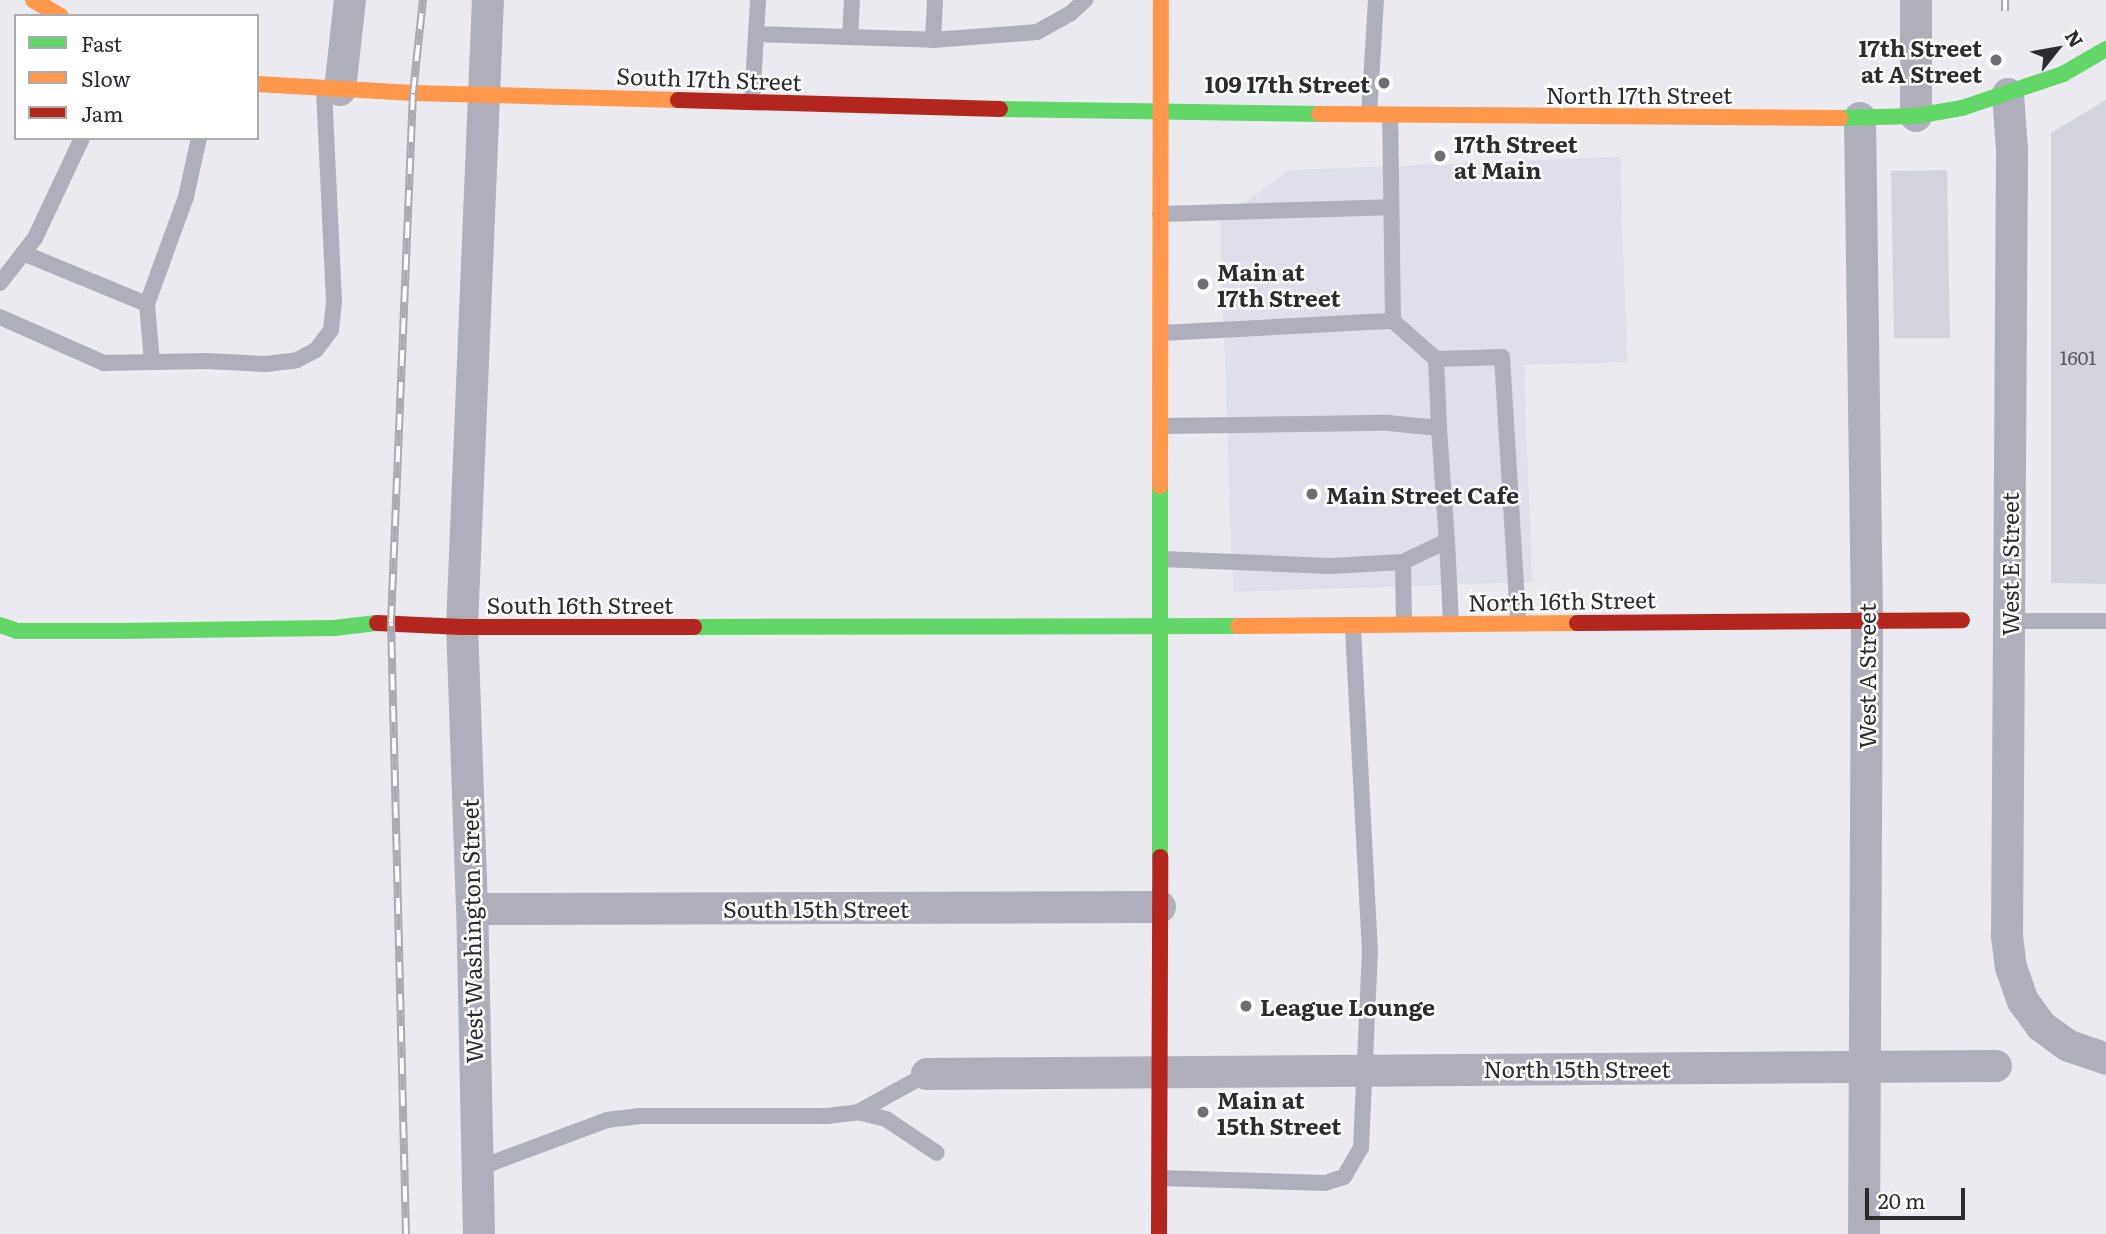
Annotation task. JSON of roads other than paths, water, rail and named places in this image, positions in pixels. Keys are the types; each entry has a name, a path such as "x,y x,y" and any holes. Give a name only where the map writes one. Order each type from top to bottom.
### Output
{"street":[{"path":"33,0 58,14"},
{"path":"332,90 350,0"},
{"name":"West Washington Street","path":"479,1234 472,909 462,627 488,0"},
{"path":"1159,1234 1161,0"},
{"path":"1916,0 1916,116"},
{"name":"North 17th Street","path":"1160,113 1860,118 1916,116 1962,108 2008,94 2063,74 2106,49"},
{"name":"South 17th Street","path":"259,84 332,90 483,95 1160,113"},
{"name":"West E Street","path":"2008,94 2012,150 2007,936 2011,967 2023,1001 2041,1026 2069,1046 2106,1059"},
{"name":"West A Street","path":"1860,118 1867,621 1864,1234"},
{"name":"North 16th Street","path":"1162,627 1962,620"},
{"name":"South 16th Street","path":"0,625 17,631 321,628 391,622 462,627 1162,627"},
{"name":"South 15th Street","path":"472,909 1160,907"},
{"name":"North 15th Street","path":"927,1074 1996,1066"}],"lane":[{"path":"752,102 758,0"},
{"path":"850,37 852,0"},
{"path":"933,40 935,0"},
{"path":"756,34 933,40 1037,32 1070,14 1085,0"},
{"path":"1369,114 1376,0"},
{"path":"0,317 104,363 266,364 297,360 316,350 331,330 334,302 332,90"},
{"path":"1390,115 1393,321"},
{"path":"0,283 35,238 81,140"},
{"path":"152,362 147,304 186,197 199,140"},
{"path":"1160,214 1391,207"},
{"path":"23,253 147,304"},
{"path":"1161,333 1393,321 1436,359 1502,357 1518,622"},
{"path":"1436,359 1451,623"},
{"path":"1161,426 1388,423 1439,428"},
{"path":"1161,559 1329,566 1403,562 1447,541"},
{"path":"1403,562 1404,624"},
{"path":"2009,621 2106,621"},
{"path":"1159,1178 1325,1183 1345,1177 1361,1148 1370,953 1353,625"},
{"path":"859,1112 927,1074"},
{"path":"476,1169 607,1120 640,1116 827,1116 859,1112 886,1119 937,1153"}],"railway":[{"path":"406,1234 391,622 413,93 423,0"},
{"path":"2005,0 2005,11"}],"place":[{"name":"17th Street at A Street","path":"1996,60"},
{"name":"109 17th Street","path":"1384,83"},
{"name":"17th Street at Main","path":"1440,156"},
{"name":"Main at 17th Street","path":"1203,284"},
{"name":"Main Street Cafe","path":"1312,494"},
{"name":"League Lounge","path":"1246,1006"},
{"name":"Main at 15th Street","path":"1203,1112"}]}
